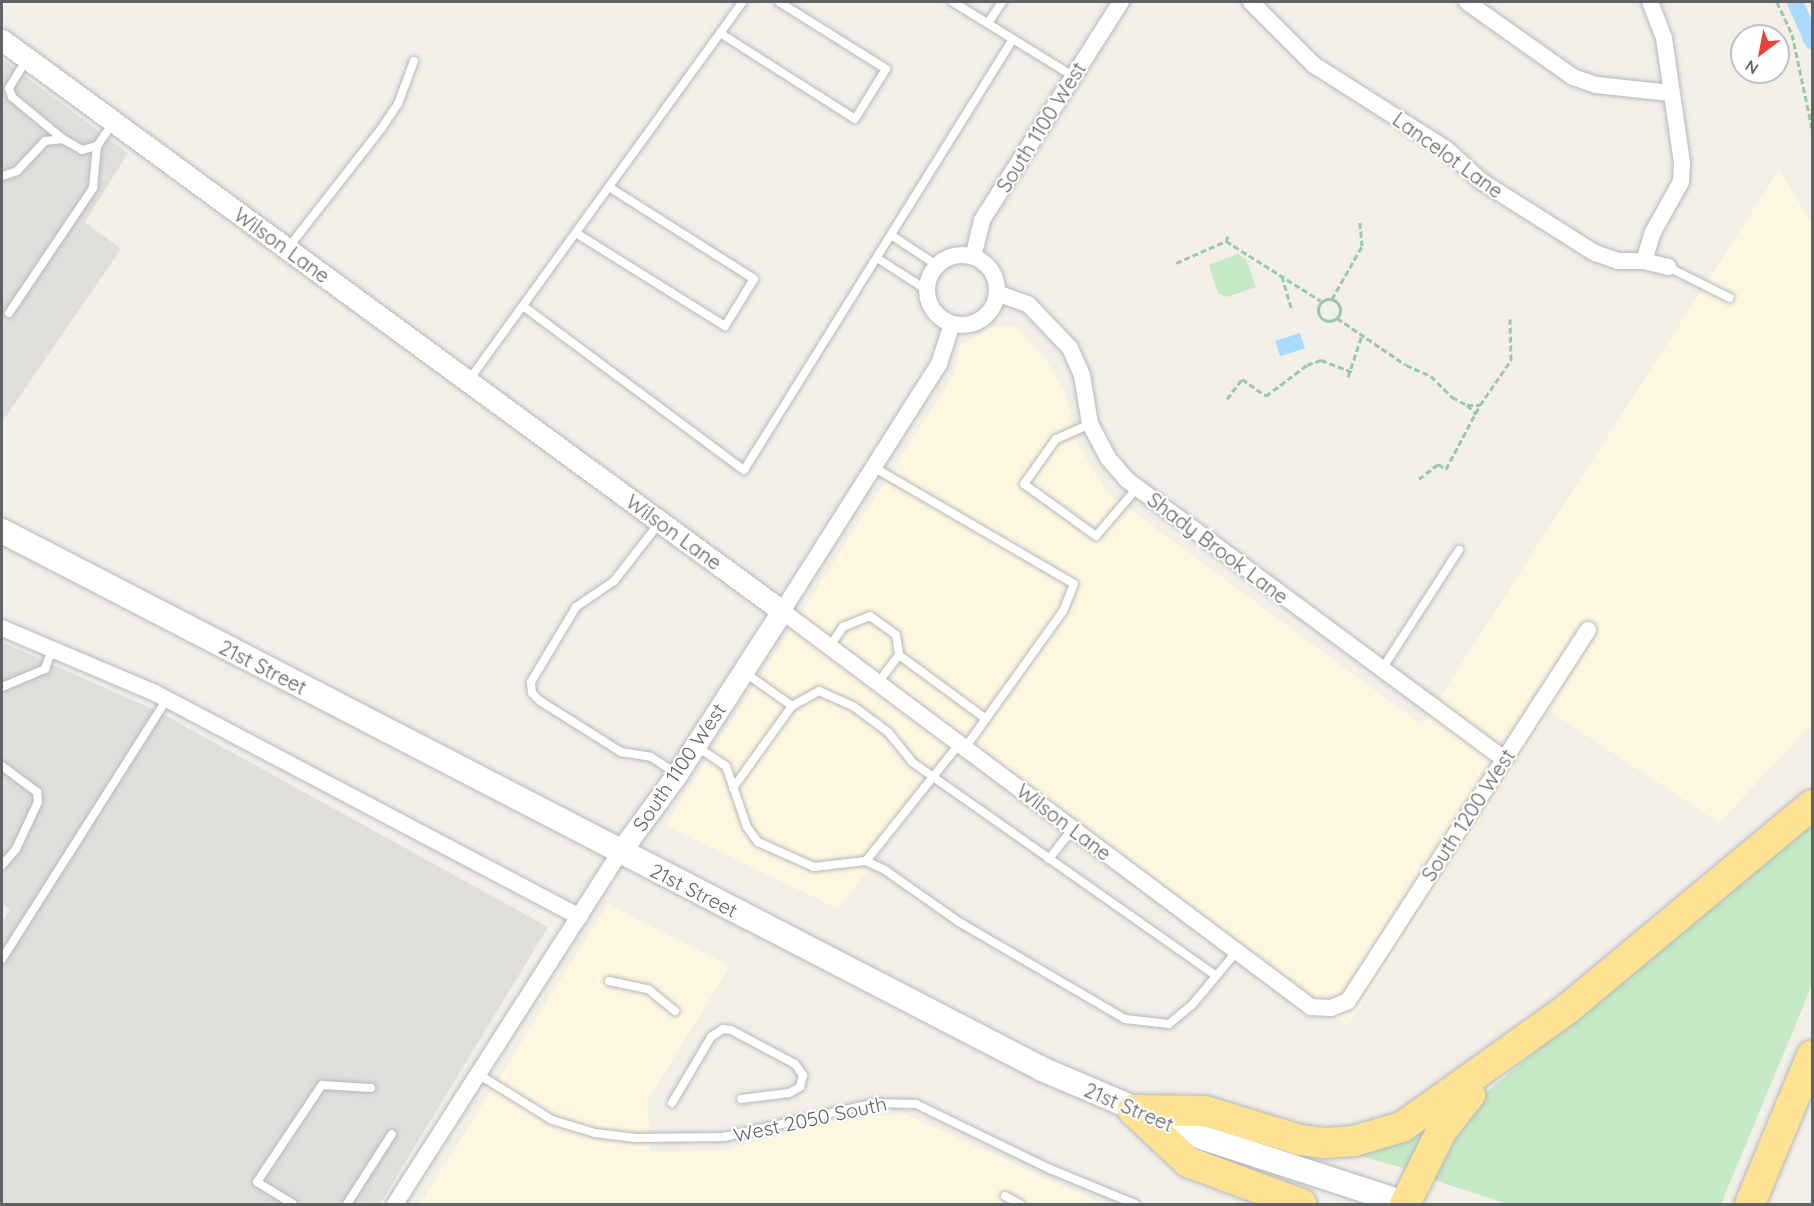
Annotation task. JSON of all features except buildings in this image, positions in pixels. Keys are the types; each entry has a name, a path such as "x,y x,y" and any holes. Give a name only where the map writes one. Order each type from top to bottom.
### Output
{"highway":[{"path":"1133,1110 1205,1111 1300,1140 1354,1141 1379,1136 1420,1118 1507,1055 1667,929 1812,805"},
{"path":"1406,1204 1442,1130 1507,1055"},
{"path":"1750,1204 1812,1055"},
{"path":"1133,1110 1188,1162 1301,1204"}],"main road":[{"name":"21st Street","path":"2,531 973,1035 1133,1110 1294,1170 1406,1204"}],"street":[{"name":"South 1100 West","path":"973,257 982,220 1121,2"},
{"name":"Lancelot Lane","path":"1251,2 1314,65 1446,149 1481,181 1595,253 1618,261 1644,261 1668,267"},
{"path":"1467,2 1573,77 1596,85 1671,93"},
{"path":"1644,261 1653,232 1681,182 1682,163 1664,38 1650,2"},
{"name":"Wilson Lane","path":"2,40 830,646 1311,1006 1331,1008 1348,1001"},
{"path":"955,256 973,257 989,268 997,292 986,316 964,325 952,324 937,314 927,290 938,266 955,256"},
{"name":"Shady Brook Lane","path":"997,292 1028,304 1070,348 1082,375 1090,424 1108,458 1137,488 1504,759"},
{"name":"South 1100 West","path":"395,1204 620,852 677,774 875,468 939,364 952,324"},
{"path":"2,628 166,699 579,917"},
{"name":"South 1200 West","path":"1348,1001 1588,630"}],"lane":[{"path":"468,381 743,2"},
{"path":"720,33 855,119 886,69 778,2"},
{"path":"953,2 1073,76"},
{"path":"988,23 1002,2"},
{"path":"523,306 744,471 1013,39"},
{"path":"27,59 9,88 12,97 63,139 82,150 97,146"},
{"path":"287,249 393,113 414,61"},
{"path":"9,313 93,188 97,146 114,122"},
{"path":"2,176 16,171 45,141 63,139"},
{"path":"576,233 725,326 754,279 609,187"},
{"path":"891,235 938,266"},
{"path":"877,258 927,290"},
{"path":"1668,267 1730,298"},
{"path":"1090,424 1056,439 1024,484 1096,536 1137,488"},
{"path":"866,861 986,719 1063,611 1074,584 875,468"},
{"path":"660,522 614,581 576,607 531,682 532,693 540,701 621,752 651,757 677,774"},
{"path":"1382,669 1459,550"},
{"path":"830,646 843,627 870,616 896,635 899,655 986,719"},
{"path":"2,687 45,669 52,649"},
{"path":"878,683 899,655"},
{"path":"743,671 792,706"},
{"path":"733,788 792,706 819,691 853,706 888,732 912,762 1216,976"},
{"path":"2,959 166,699"},
{"path":"695,746 726,766 747,827 758,842 814,867 866,861 959,922 1125,1019 1169,1024 1192,1005 1237,951"},
{"path":"2,766 37,792 38,802 16,849 2,865"},
{"path":"1049,859 1072,828"},
{"path":"609,981 648,989 675,1011"},
{"path":"672,1103 711,1037 723,1029 731,1030 795,1064 803,1075 800,1087 789,1093 741,1099"},
{"name":"West 2050 South","path":"477,1074 552,1120 595,1133 634,1138 724,1137 876,1103 916,1104 1050,1169 1135,1204"},
{"path":"293,1204 257,1182 322,1085 371,1088"},
{"path":"347,1204 392,1134"},
{"path":"1005,1196 1020,1204"}],"path":[{"path":"1777,2 1792,34 1812,128"},
{"path":"1332,299 1362,246 1360,221"},
{"path":"1176,263 1227,239 1321,301 1332,299"},
{"path":"1282,276 1292,311"},
{"path":"1321,301 1317,310 1320,317 1328,321 1336,318 1340,307 1332,299"},
{"path":"1336,318 1406,365 1431,376 1452,397 1467,405 1477,415"},
{"path":"1419,479 1438,464 1446,469 1477,415 1480,405 1511,360 1510,319"},
{"path":"1348,377 1352,372 1362,335"},
{"path":"1227,399 1242,379 1266,396 1307,365 1322,360 1352,372"},
{"path":"1467,405 1480,405"}],"shaded area":[{"path":"2,59 128,153 85,222 121,249 2,422"},
{"path":"1779,170 1812,224 1812,724 1719,823 1550,711 1348,1026 987,754 951,760 838,909 665,825 955,373 960,346 995,326 1016,327 1044,357 1065,391 1077,443 1108,493 1422,725"},
{"path":"2,642 159,712 548,927 380,1204 2,1204 2,923 10,909 2,904"},
{"path":"608,904 730,966 648,1100 650,1152 726,1150 837,1119 905,1114 1102,1204 420,1204"}],"green space":[{"path":"1238,254 1246,259 1256,287 1227,297 1218,293 1209,265"},
{"path":"1812,819 1812,985 1721,1204 1507,1204 1434,1180 1432,1170 1482,1096"},
{"path":"1428,1124 1407,1169 1357,1155"}],"water":[{"path":"1300,333 1305,348 1280,356 1275,341"}],"waterway":[{"path":"1795,2 1812,41"}]}
